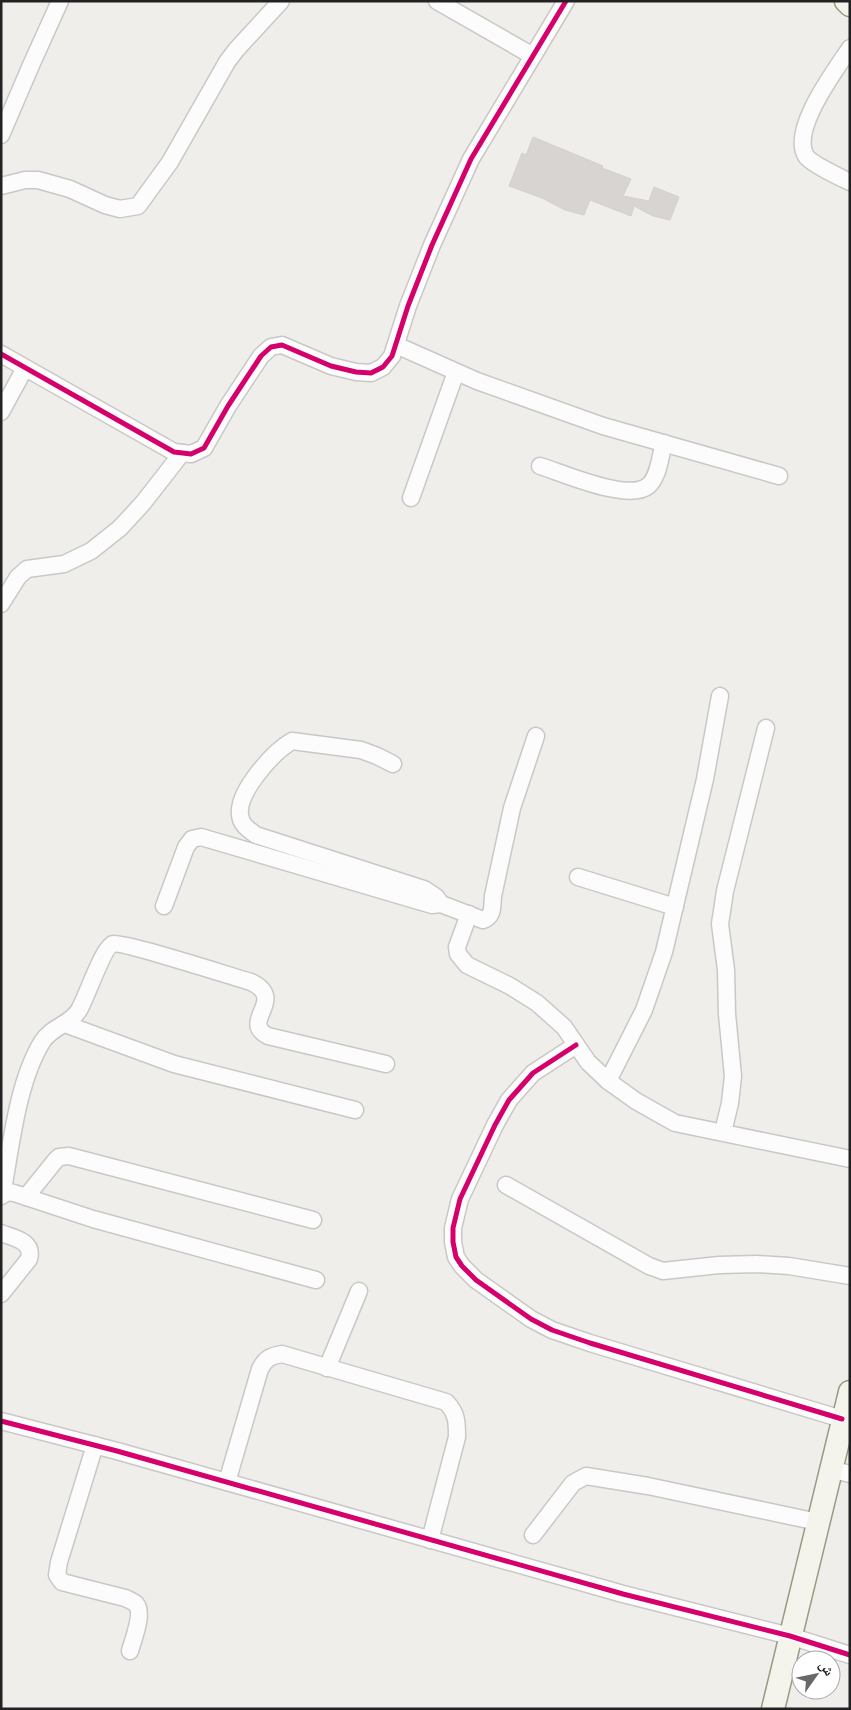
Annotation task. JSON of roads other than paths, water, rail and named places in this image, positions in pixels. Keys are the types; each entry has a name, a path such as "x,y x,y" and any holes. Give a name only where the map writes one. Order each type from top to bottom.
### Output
{"street":[{"path":"1,135 60,1"},
{"path":"1,186 25,180 38,180 70,189 105,205 120,209 138,206 170,162 227,62 282,1"},
{"path":"436,1 533,56"},
{"path":"1,354 174,452 191,454 204,448 228,406 256,364 271,347 282,345 331,366 356,372 371,373 383,367 392,356 408,306 432,244 472,159 566,1"},
{"path":"846,1 850,5"},
{"path":"850,48 820,94 803,137 803,148 807,158 850,182"},
{"path":"396,345 477,381 603,426 779,476"},
{"path":"1,412 25,368"},
{"path":"411,498 456,372"},
{"path":"540,466 614,490 641,490 648,486 654,478 664,443"},
{"path":"1,604 18,577 27,569 64,564 91,551 120,528 143,503 182,453"},
{"path":"608,1081 644,1010 664,952 705,779 720,696"},
{"path":"724,1132 733,1076 727,1014 726,970 720,924 725,890 766,728"},
{"path":"164,906 186,846 192,839 201,837 432,905 441,904 483,920 491,916 512,808 536,736"},
{"path":"393,764 361,750 292,742 277,753 248,788 241,804 240,816 245,828 256,835 424,889 436,897 441,904"},
{"path":"578,877 675,907"},
{"path":"468,914 457,948 458,954 462,959 472,968 510,986 537,1003 564,1027 588,1062 608,1081 636,1101 675,1123 850,1159"},
{"path":"2,1195 22,1088 29,1067 48,1034 57,1026 71,1020 78,1011 108,947 115,943 241,979 260,987 265,992 266,1000 258,1023 261,1033 386,1064"},
{"path":"64,1024 174,1064 355,1110"},
{"path":"576,1045 533,1073 509,1100 495,1125 460,1199 453,1228 456,1257 462,1266 476,1280 531,1319 552,1330 842,1419"},
{"path":"26,1197 55,1160 59,1157 70,1156 313,1220"},
{"path":"506,1185 648,1266 663,1271 719,1265 757,1264 789,1266 850,1276"},
{"path":"2,1195 8,1192 93,1219 316,1280"},
{"path":"1,1233 25,1242 31,1254 30,1259 1,1294"},
{"path":"327,1368 359,1291"},
{"path":"227,1482 263,1361 271,1356 282,1354 446,1402 454,1410 457,1420 457,1437 430,1540"},
{"path":"773,1709 818,1522 840,1472 842,1419 850,1392"},
{"path":"1,1421 95,1445 623,1594 790,1636 850,1655"},
{"path":"95,1445 59,1562 57,1575 62,1582 125,1598 135,1603 139,1609 140,1616 130,1651"},
{"path":"533,1535 573,1483 586,1476 648,1486 818,1522"}]}
